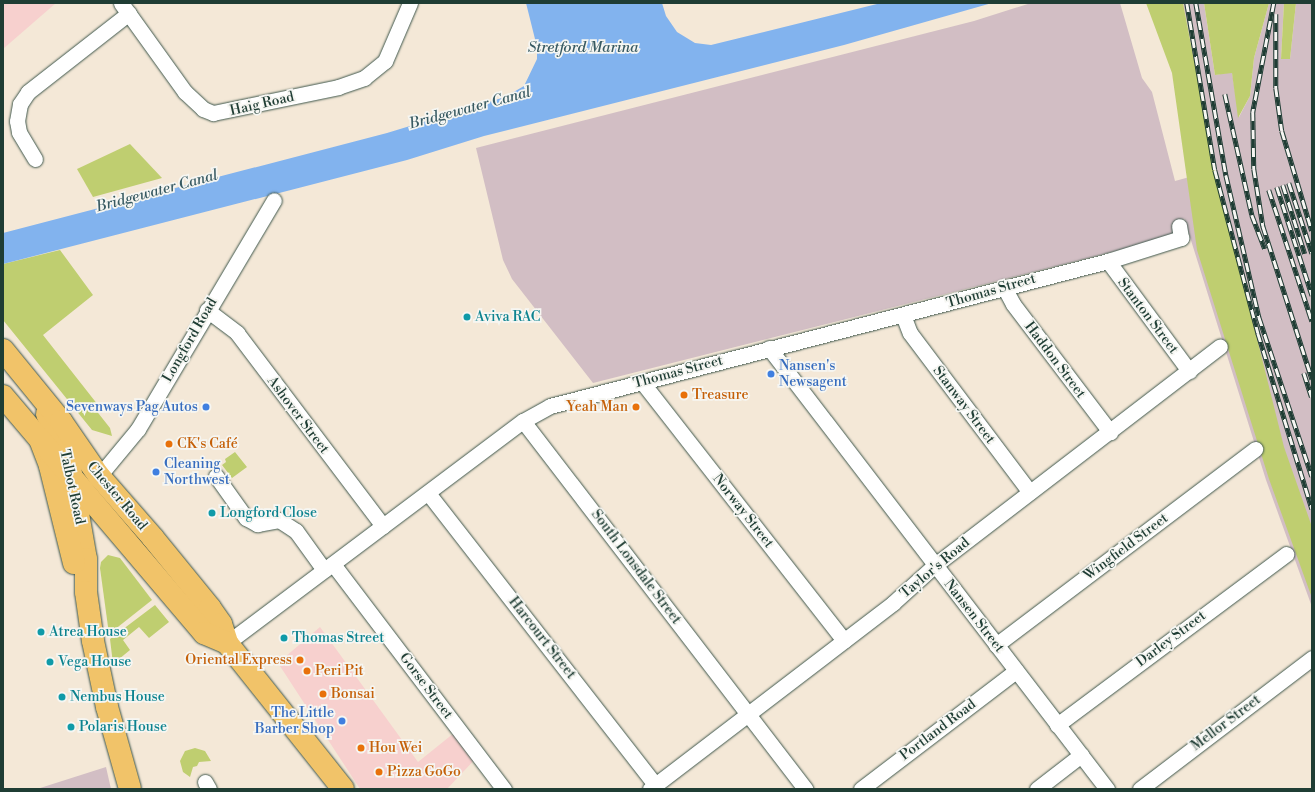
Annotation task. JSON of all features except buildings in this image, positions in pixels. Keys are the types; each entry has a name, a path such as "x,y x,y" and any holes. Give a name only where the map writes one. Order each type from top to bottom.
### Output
{"main road":[{"name":"Chester Road","path":"3,358 35,388 99,476 153,538 210,608 221,624 227,643 343,789"},
{"name":"Talbot Road","path":"35,388 64,447 72,478 86,559 86,592 93,641 107,707 130,789"},
{"name":"Chester Road","path":"3,396 204,633 227,643"},
{"name":"Talbot Road","path":"38,437 50,466 74,563 86,592"},
{"path":"93,502 99,476"}],"street":[{"name":"Haig Road","path":"125,8 185,92 203,109 213,113 338,87 364,78 385,61 410,3"},
{"path":"35,158 19,132 16,121 20,104 28,92 125,8"},
{"name":"Longford Road","path":"99,476 138,429 207,310 274,200"},
{"name":"Thomas Street","path":"227,643 522,421 550,406 1108,261 1181,238 1179,226"},
{"name":"Stanton Street","path":"1108,261 1189,371"},
{"name":"Haddon Street","path":"1004,287 1012,304 1110,432"},
{"name":"Ashover Street","path":"207,310 238,333 383,526"},
{"name":"Stanway Street","path":"903,315 910,333 1030,492"},
{"name":"Taylor's Road","path":"653,787 893,603 935,565 1220,346"},
{"name":"Nansen Street","path":"769,348 1107,789"},
{"name":"Norway Street","path":"642,382 844,641"},
{"name":"South Lonsdale Street","path":"522,421 595,513 805,789"},
{"name":"Wingfield Street","path":"996,645 1255,449"},
{"path":"216,476 246,518 257,524 279,520 296,531 329,567"},
{"name":"Harcourt Street","path":"428,493 653,787"},
{"name":"Darley Street","path":"1057,725 1286,554"},
{"name":"Gorse Street","path":"329,567 504,789"},
{"name":"Mellor Street","path":"1140,789 1312,658"},
{"name":"Portland Road","path":"861,789 1016,670"},
{"path":"1037,789 1081,755"}],"shaded area":[{"path":"3,3 56,3 3,49"},
{"path":"1031,3 1120,3 1142,78 1152,92 1175,181 1215,170 1183,3 1204,3 1215,75 1232,72 1239,117 1250,96 1254,58 1269,3 1284,3 1281,59 1290,59 1296,3 1312,3 1312,607 1266,480 1184,218 1181,228 1175,236 593,383 512,279 503,260 476,148 974,21"},
{"path":"320,627 418,762 459,729 479,755 447,789 360,789 278,663"},
{"path":"106,767 111,789 37,789"}],"green space":[{"path":"1146,3 1183,3 1215,170 1284,447 1312,527 1312,598 1269,479 1197,250 1172,73"},
{"path":"1204,3 1269,3 1254,58 1250,96 1238,118 1232,73 1215,75"},
{"path":"1284,3 1296,3 1290,59 1281,59"},
{"path":"130,144 162,178 93,197 77,169"},
{"path":"60,250 93,295 43,335 98,405 95,409 110,428 112,436 92,430 3,320 3,264"},
{"path":"235,452 247,467 232,478 222,465 226,462 225,459"},
{"path":"108,555 120,558 152,600 109,634 100,568 101,562"},
{"path":"155,605 169,622 149,638 139,627 123,640 130,650 113,664 110,639"},
{"path":"195,748 205,751 211,761 199,762 197,766 193,767 190,777 183,772 180,761 185,751"}],"water":[{"path":"526,3 662,3 666,16 677,32 695,43 711,45 881,3 992,3 844,45 484,136 407,160 3,264 3,233 387,133 505,97 524,86 537,59 537,47"}],"railway":[{"path":"1187,3 1215,170 1258,333 1312,509"},
{"path":"1196,3 1226,175 1259,317 1312,476"},
{"path":"1274,3 1253,112 1254,169 1263,226 1312,379"},
{"path":"1276,14 1276,88 1282,131 1312,231"},
{"path":"1225,94 1252,215 1265,249"},
{"path":"1289,183 1312,253"},
{"path":"1283,185 1305,254"},
{"path":"1277,187 1312,295"},
{"path":"1269,190 1312,321"},
{"path":"1304,373 1312,397"}],"place":[{"name":"Aviva RAC","path":"467,317"},
{"name":"Nansen's Newsagent","path":"771,374"},
{"name":"Treasure","path":"684,395"},
{"name":"Sevenways Pag Autos","path":"206,407"},
{"name":"Yeah Man","path":"636,407"},
{"name":"CK's Café","path":"169,444"},
{"name":"Cleaning Northwest","path":"156,472"},
{"name":"Longford Close","path":"212,513"},
{"name":"Atrea House","path":"41,632"},
{"name":"Thomas Street","path":"284,638"},
{"name":"Oriental Express","path":"300,660"},
{"name":"Vega House","path":"50,662"},
{"name":"Peri Pit","path":"307,671"},
{"name":"Bonsai","path":"323,694"},
{"name":"Nembus House","path":"62,697"},
{"name":"The Little Barber Shop","path":"342,721"},
{"name":"Polaris House","path":"71,727"},
{"name":"Hou Wei","path":"361,748"},
{"name":"Pizza GoGo","path":"379,772"}],"water label":[{"name":"Stretford Marina","path":"583,48"},
{"name":"Bridgewater Canal","path":"470,108"},
{"name":"Bridgewater Canal","path":"157,191"}]}
